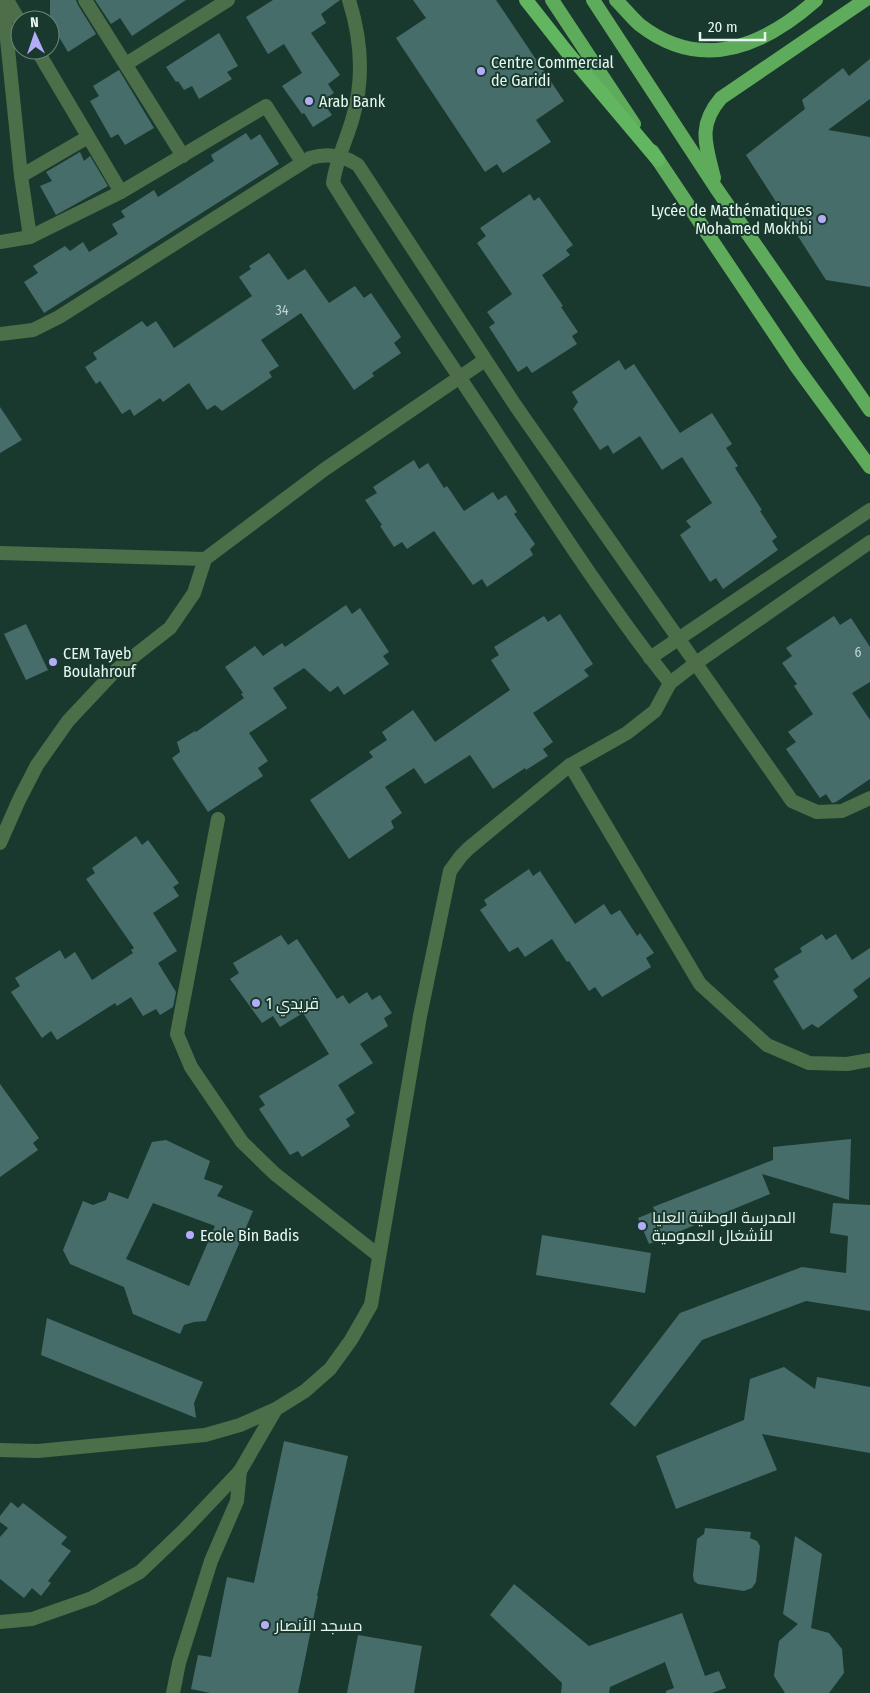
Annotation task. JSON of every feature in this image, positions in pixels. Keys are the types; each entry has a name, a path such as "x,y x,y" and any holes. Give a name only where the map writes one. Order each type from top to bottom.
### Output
{"highway":[{"path":"526,0 658,160"}],"main road":[{"path":"552,0 796,366 870,467"},
{"path":"593,0 716,188 870,410"},
{"path":"616,0 640,24 663,39 688,48 724,50 746,45 770,34 804,11 816,0"},
{"path":"716,188 705,136 707,118 712,107 730,90 865,0"}],"street":[{"path":"3,0 5,62 30,237"},
{"path":"85,0 183,156"},
{"path":"126,64 228,0"},
{"path":"349,0 359,50 360,84 353,116 332,183 558,526 650,658 670,683"},
{"path":"43,60 121,192"},
{"path":"0,242 30,237 121,192 266,106 302,162"},
{"path":"21,176 88,137"},
{"path":"0,334 33,330 59,318 302,162 319,155 339,156 349,159 358,165 485,360 792,801 817,812 842,811 870,798"},
{"path":"0,843 37,766 68,721 115,671 170,628 194,593 205,559 318,474 485,360"},
{"path":"650,658 870,510"},
{"path":"0,1450 38,1451 205,1435 240,1425 276,1409 305,1391 330,1370 351,1340 371,1305 420,1016 450,871 469,848 570,765 627,733 655,711 670,683 870,542"},
{"path":"0,553 205,559"},
{"path":"570,765 700,984 767,1045 809,1063 847,1064 870,1060"},
{"path":"218,819 177,1034 182,1050 191,1067 242,1142 275,1174 378,1255"},
{"path":"0,1622 32,1619 92,1598 140,1572 184,1530 240,1471 276,1409"},
{"path":"172,1693 179,1663 211,1561 237,1501 240,1471"}],"building":[{"path":"50,0 76,0 96,34 68,52 60,39 60,10 50,10"},
{"path":"95,0 186,0 132,36 120,18 111,24"},
{"path":"273,0 340,0 321,14 326,23 311,33 340,75 328,84 334,93 322,101 332,115 313,127 282,86 302,73 284,44 268,54 246,17"},
{"name":"Centre Commercial de Garidi","path":"413,0 496,0 564,101 536,120 551,142 503,173 497,164 485,172 396,38 426,18"},
{"path":"219,33 238,66 227,72 232,79 199,99 192,86 184,90 166,67"},
{"name":"Lycée de Mathématiques Mohamed Mokhbi","path":"870,59 870,99 828,130 870,137 870,287 826,280 746,155 805,109 802,100 843,68 849,76"},
{"path":"119,70 154,128 125,145 118,134 111,138 90,101 99,96 93,86"},
{"path":"246,133 251,140 260,134 279,164 44,313 24,282 38,273 33,266 65,246 70,251 83,242 89,252 118,234 112,224 125,217 121,211 154,190 158,197 214,161 211,155"},
{"path":"80,152 84,161 90,156 108,186 56,215 40,186 52,181 46,172"},
{"path":"530,194 534,201 539,197 573,245 566,250 570,255 542,275 578,332 572,336 577,344 532,373 527,366 518,372 489,327 495,323 487,312 512,294 477,243 486,236 480,228"},
{"path":"269,253 288,280 305,269 329,303 355,286 364,298 371,293 401,337 394,343 401,353 372,373 374,376 354,390 301,313 261,340 279,366 269,372 272,377 222,411 215,405 207,410 189,383 163,402 160,398 134,416 130,409 122,414 100,381 96,384 85,367 97,359 93,353 142,321 147,327 156,321 174,348 252,296 239,277 251,269 249,266"},
{"path":"619,360 625,370 634,364 680,433 712,413 732,444 726,448 738,466 735,468 777,537 772,541 778,550 723,589 716,578 710,582 680,535 691,527 686,521 712,503 682,457 662,470 640,436 613,454 608,445 600,450 573,409 578,402 572,392"},
{"path":"0,407 22,440 0,453"},
{"path":"414,460 419,469 428,463 444,488 447,486 464,511 493,492 498,500 506,495 517,512 514,514 535,544 530,549 533,555 487,587 482,579 473,585 434,531 407,549 402,542 394,547 365,500 377,493 373,487"},
{"path":"346,605 352,614 360,608 389,652 383,656 389,664 344,695 338,686 330,692 304,668 273,688 287,708 249,733 268,761 258,768 263,776 208,812 172,758 180,752 177,742 196,732 244,698 241,694 243,693 225,667 255,646 263,656 282,643 285,647"},
{"path":"560,614 593,664 584,670 589,676 533,713 553,742 543,749 548,756 526,770 525,768 493,789 470,755 425,784 414,768 385,787 402,813 391,821 394,828 349,859 310,800 373,757 369,752 387,740 382,732 413,710 435,742 510,690 491,660 499,655 494,647 544,616 548,622"},
{"path":"834,616 840,625 851,618 870,647 870,682 852,693 870,720 870,779 832,803 826,794 820,798 786,749 796,742 788,732 813,714 794,686 797,684 782,663 792,656 786,648"},
{"path":"26,624 48,670 26,680 4,634"},
{"path":"136,836 142,845 148,840 179,883 173,887 179,896 153,913 177,951 158,963 176,992 173,1007 160,1015 156,1009 143,1016 131,997 117,1006 115,1003 57,1040 51,1031 42,1038 11,992 20,986 15,978 60,950 65,959 75,952 92,980 133,953 131,950 134,948 86,879 95,873 92,868"},
{"path":"529,869 533,876 540,871 575,924 604,904 611,915 620,910 637,936 640,933 654,953 646,958 651,967 602,997 595,987 589,991 552,939 525,957 518,947 509,952 480,910 487,905 484,900"},
{"path":"822,934 826,940 836,934 852,960 870,948 870,977 853,990 858,997 818,1028 812,1024 803,1030 773,981 779,977 774,969 802,952 800,948"},
{"path":"281,935 288,945 297,939 337,999 343,995 349,1004 367,992 372,1000 380,995 392,1013 384,1018 388,1026 360,1044 373,1063 338,1085 355,1113 346,1119 350,1126 302,1157 298,1151 290,1155 259,1109 265,1105 259,1096 329,1054 303,1013 280,1027 273,1016 262,1023 230,979 239,973 233,963"},
{"path":"0,1084 39,1138 33,1143 38,1150 0,1177"},
{"path":"851,1139 849,1200 762,1174 770,1194 649,1244 638,1218 655,1211 653,1207 773,1160 773,1147"},
{"path":"166,1140 210,1161 204,1179 223,1186 217,1196 253,1211 206,1321 184,1325 180,1334 133,1314 124,1287 70,1264 63,1250 83,1201 93,1205 106,1200 109,1192 128,1199 152,1142","holes":["153,1203 215,1226 189,1286 126,1259"]},
{"path":"833,1203 870,1205 870,1311 806,1301 702,1340 635,1427 610,1404 680,1313 802,1267 846,1273 848,1236 830,1233"},
{"path":"542,1235 651,1253 645,1293 536,1275"},
{"path":"47,1318 203,1382 194,1403 196,1418 41,1355"},
{"path":"784,1367 815,1389 817,1377 870,1387 870,1453 762,1434 777,1470 676,1509 656,1456 744,1420 750,1379"},
{"path":"284,1441 348,1456 298,1693 210,1693 191,1689 198,1655 211,1657 227,1577 254,1583"},
{"path":"11,1502 18,1508 23,1503 67,1537 61,1544 71,1551 48,1581 51,1583 41,1596 32,1588 24,1598 0,1579 0,1537 8,1528 0,1522 0,1516"},
{"path":"705,1528 751,1532 750,1538 757,1541 760,1546 756,1582 752,1588 744,1591 698,1584 694,1581 697,1539 704,1534"},
{"path":"795,1536 822,1554 811,1628 829,1633 842,1649 844,1673 829,1693 785,1693 774,1676 779,1641 798,1624 783,1614"},
{"path":"514,1584 589,1646 682,1613 705,1676 719,1671 726,1688 712,1693 666,1693 666,1691 674,1688 665,1662 610,1687 609,1693 561,1693 562,1683 490,1615"},
{"path":"358,1635 422,1646 414,1693 347,1693"}],"place":[{"name":"Centre Commercial de Garidi","path":"481,71"},
{"name":"Arab Bank","path":"309,101"},
{"name":"Lycée de Mathématiques Mohamed Mokhbi","path":"822,219"},
{"name":"CEM Tayeb Boulahrouf","path":"53,662"},
{"name":"قريدي 1","path":"256,1003"},
{"name":"المدرسة الوطنية العليا للأشغال العمومية","path":"642,1226"},
{"name":"Ecole Bin Badis","path":"190,1235"},
{"name":"مسجد الأنصار","path":"265,1625"}]}
